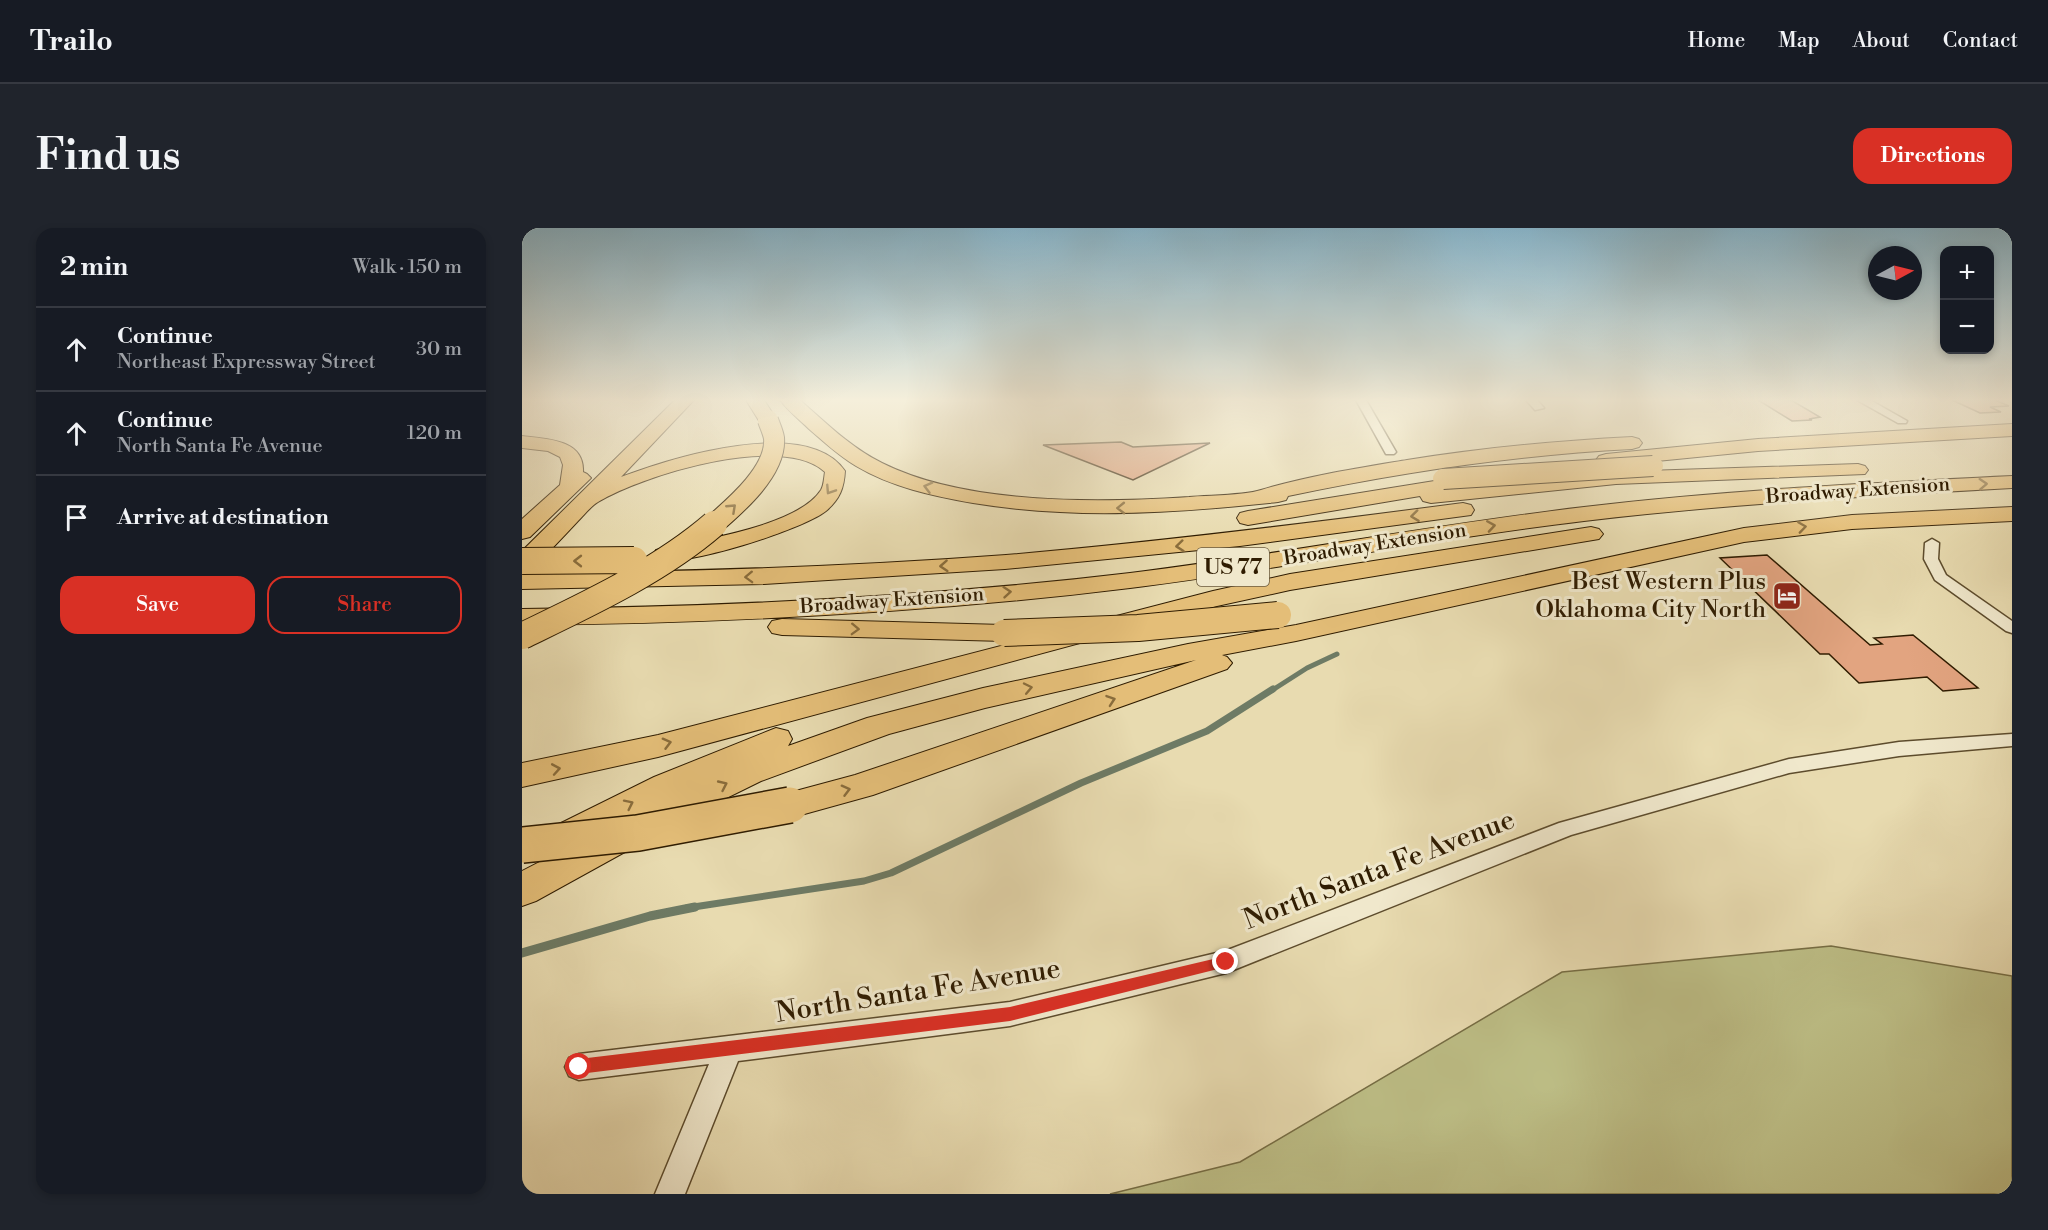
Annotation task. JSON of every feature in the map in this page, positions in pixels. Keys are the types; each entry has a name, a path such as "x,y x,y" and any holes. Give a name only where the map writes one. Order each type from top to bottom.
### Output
{"highway":[{"path":"546,445 570,454 580,492"},
{"path":"522,563 621,445"},
{"path":"522,532 580,492 634,445"},
{"path":"522,636 606,595 653,568 705,532 736,505 757,481 769,460 773,445"},
{"path":"841,445 850,453 906,481 945,491 1024,504 1071,508 1241,509 1616,478 1914,478"},
{"path":"522,563 863,551 979,544 1578,463 1753,445"},
{"path":"1241,509 1443,479 2012,448"},
{"path":"580,492 709,456 739,452 766,450 801,453 825,461 835,471 836,482 827,497 808,512 777,528 724,544 634,560"},
{"name":"Broadway Extension","path":"522,617 775,609 1028,591 1210,570 1500,525 1746,499 2012,463"},
{"path":"522,775 669,743 1213,599 1290,582 1675,521 1914,478"},
{"name":"Broadway Extension","path":"522,581 798,575 1023,561 1236,539 1608,492 1914,478 2012,482"},
{"path":"522,890 619,837 749,772 878,726 1006,693 1188,653 1352,603 1612,546 1671,537 1744,535 1852,522 2012,514"},
{"path":"522,861 589,824 666,786 794,732 851,713 1389,567"},
{"path":"550,617 1004,633 1105,630 1215,622 1287,624"},
{"path":"522,845 638,833 790,805 872,782 1199,670 1287,624"}],"street":[{"path":"1386,445 1390,452"},
{"path":"1932,543 1931,559 1940,577 2012,628"},
{"name":"North Santa Fe Avenue","path":"579,1067 1010,1014 1226,962 1566,829 1789,766 1899,749 2012,740"},
{"path":"670,1194 729,1049"}],"green space":[{"path":"1831,946 2012,976 2012,1194 1110,1194 1240,1162 1562,972"}],"building":[{"path":"1043,445 1128,445 1133,447 1206,445 1133,480"},
{"name":"Best Western Plus Oklahoma City North","path":"1767,555 1870,645 1882,644 1874,638 1913,635 1978,688 1943,691 1927,677 1859,683 1829,654 1820,654 1720,558"}],"waterway":[{"path":"1271,691 1307,668 1337,654"},
{"path":"687,908 864,881 891,873 1081,783 1207,731 1273,689"},
{"path":"522,953 650,916 695,907"}],"place":[{"name":"Best Western Plus Oklahoma City North","path":"1787,596"}],"route":[{"path":"579,1067 1010,1014 1226,962"}]}
